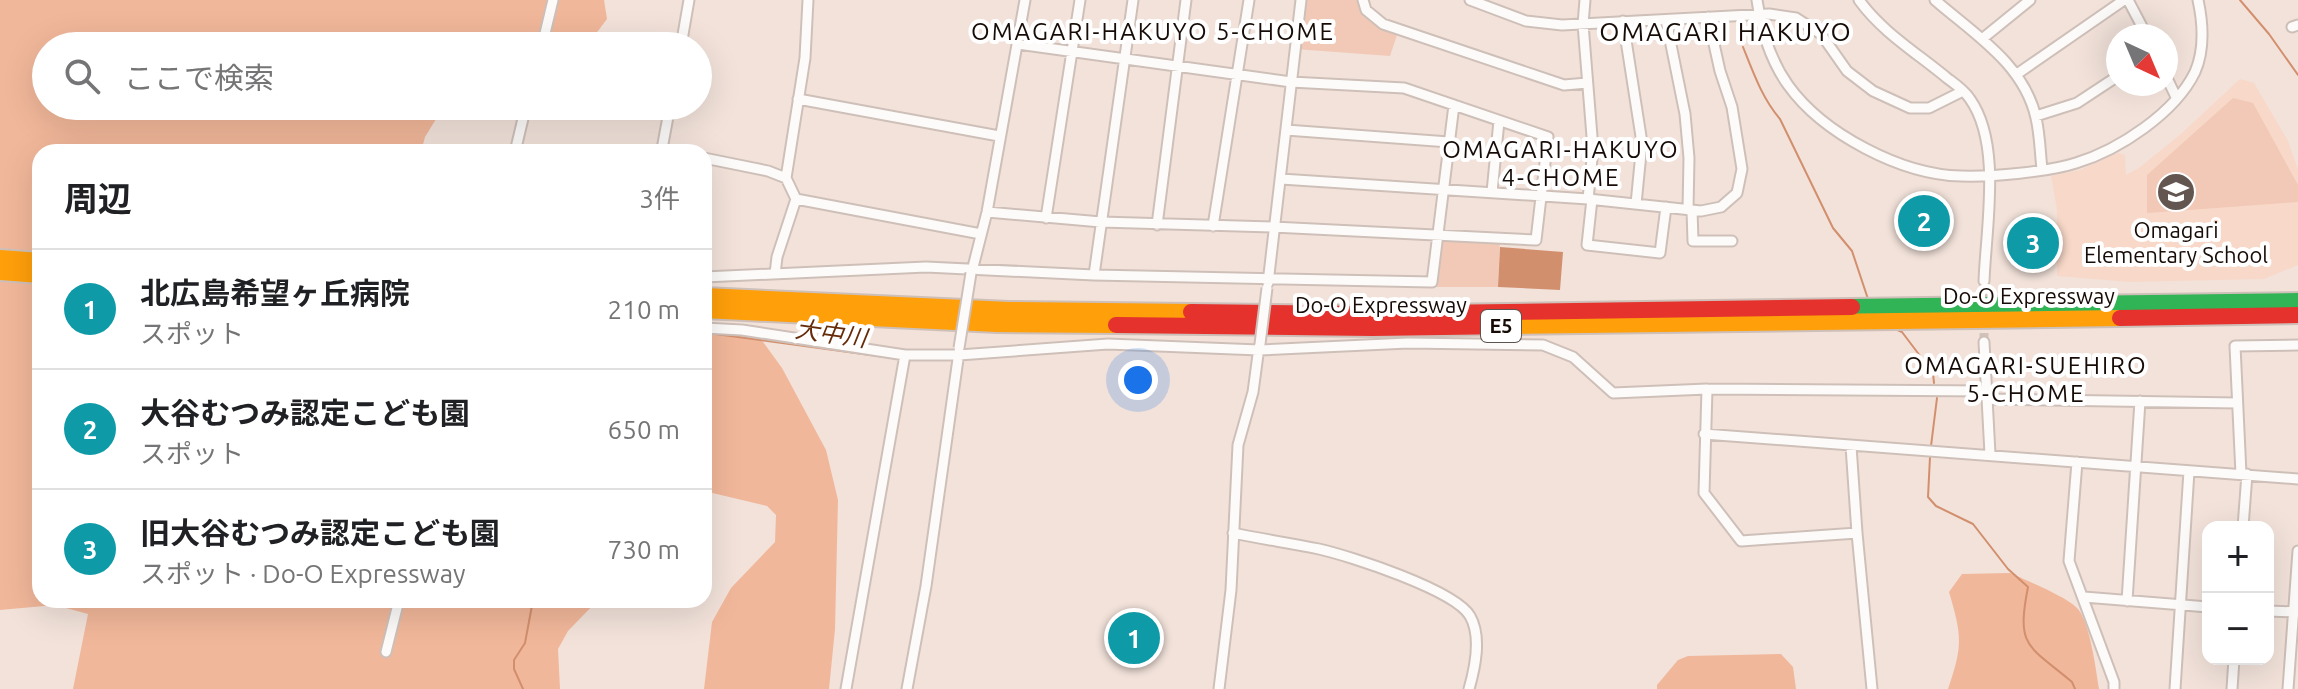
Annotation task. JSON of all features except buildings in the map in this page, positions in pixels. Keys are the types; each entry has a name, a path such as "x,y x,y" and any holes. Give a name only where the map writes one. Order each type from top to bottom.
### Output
{"highway":[{"path":"0,258 32,260"},
{"path":"0,272 32,274"},
{"name":"Do-O Expressway","path":"712,296 978,309 1345,314 2298,301"},
{"name":"Do-O Expressway","path":"712,310 997,324 1372,328 2298,315"}],"street":[{"path":"545,32 553,0"},
{"path":"683,32 689,0"},
{"path":"775,274 777,257 796,199 786,178 805,58 808,0"},
{"path":"907,689 926,586 973,270 987,212 1025,0"},
{"path":"1046,218 1080,0"},
{"path":"1094,275 1133,0"},
{"path":"1157,225 1186,0"},
{"path":"1213,226 1249,0"},
{"path":"1219,689 1231,590 1238,445 1253,392 1260,347 1301,0"},
{"path":"1363,0 1366,10 1383,24 1564,85 1587,83"},
{"path":"1470,0 1526,21 1562,25 1759,15 1796,18 1821,34 1847,71 1873,91 1910,108 1929,108 1963,91"},
{"path":"1585,0 1583,24 1593,149 1587,245 1660,253 1666,207"},
{"path":"1757,0 1772,55 1788,86 1846,138 1884,158 1921,171 1960,176 2076,163 2123,142 2149,124 2194,73 2202,50 2203,20 2198,0"},
{"path":"1859,0 1885,30 1963,91 1979,116 1987,138 1989,175 1984,281"},
{"path":"1982,39 2030,0"},
{"path":"2017,74 2126,0 2140,24"},
{"path":"1942,2 2017,74 2036,116 2042,169"},
{"path":"1281,179 1590,199 1690,210 1721,207 1737,193 1742,169 1732,107 1708,17"},
{"path":"1666,20 1685,114 1693,241 1732,241"},
{"path":"1623,21 1642,143 1636,204"},
{"path":"987,212 1157,225 1273,227 1536,240 1548,137 1404,88 1291,82 1018,44"},
{"path":"2036,116 2077,103 2106,84"},
{"path":"798,99 999,136"},
{"path":"712,277 926,267 1268,283 1432,282 1454,105"},
{"path":"517,144 523,120"},
{"path":"663,144 667,120"},
{"path":"1492,192 1499,121"},
{"path":"1286,130 1449,142"},
{"path":"712,160 768,171 786,178"},
{"path":"796,199 981,234"},
{"path":"712,328 742,330 905,355 1108,344 1260,347 1408,343 1543,345 1573,357 1613,393 1707,389 2237,403"},
{"path":"1984,342 1990,454"},
{"path":"2243,521 2244,474 2235,346 2298,345"},
{"path":"846,689 905,355"},
{"path":"1707,389 1704,493 1741,541 1857,533"},
{"path":"2127,601 2140,401"},
{"path":"1704,434 2298,479"},
{"path":"1851,446 1872,689"},
{"path":"2077,462 2069,561 2114,689"},
{"path":"2175,689 2189,471"},
{"path":"1233,533 1322,550 1434,589 1458,604 1470,615 1474,627 1476,664 1469,689"},
{"path":"2288,689 2296,612 2298,551"},
{"path":"2084,597 2202,606"},
{"path":"386,652 397,608"},
{"path":"2274,611 2296,612"},
{"path":"2232,689 2234,665"}],"shaded area":[{"path":"0,0 604,0 607,19 597,32 32,32 32,120 435,120 423,144 32,144 32,607 0,610"},
{"path":"1301,0 1363,0 1366,10 1399,29 1390,56 1295,49"},
{"name":"Omagari Elementary School","path":"2240,79 2254,83 2288,141 2298,170 2298,265 2264,279 2130,282 2057,276 2057,209 2051,176 2080,170 2118,153 2125,155 2126,175 2182,133"},
{"path":"2233,98 2253,103 2298,185 2298,202 2147,213 2147,175"},
{"path":"1439,235 1500,238 1498,287 1434,287 1432,282"},
{"path":"1500,247 1563,252 1560,290 1498,287"},
{"path":"712,327 758,335 782,368 826,450 838,500 835,629 829,689 704,689 712,622 731,588 775,542 776,515 767,506 712,493"},
{"path":"2010,573 2056,594 2078,609 2089,635 2099,689 1948,689 1959,640 1949,592 1962,574"},
{"path":"66,608 590,608 568,631 558,649 560,689 73,689 88,614"},
{"path":"1781,654 1793,667 1796,689 1657,689 1678,660 1688,656"}],"waterway":[{"path":"2240,0 2298,75"},
{"path":"1743,47 1758,84 1780,119 1833,228 1852,251 1868,299"},
{"path":"1895,329 1902,332 1933,373 1934,383"},
{"name":"大中川","path":"712,334 900,359"},
{"name":"大中川","path":"918,360 953,360"},
{"path":"1931,446 1937,398"},
{"path":"1930,457 1928,497 1936,506 1973,524 2008,569 2028,587 2024,622 2029,644 2072,682 2075,689"},
{"name":"大中川","path":"523,689 514,669 514,660 525,643 532,608"}],"tunnel":[{"path":"1984,281 1984,342"}],"traffic: fast":[{"path":"1852,307 2298,301"}],"traffic: slow":[{"path":"0,258 32,260"},
{"path":"0,272 32,274"},
{"path":"712,296 1009,310 1191,312"},
{"path":"712,310 997,324 1116,325"},
{"path":"1512,326 2120,318"}],"traffic: jam":[{"path":"1191,312 1360,314 1852,307"},
{"path":"2120,318 2298,315"},
{"path":"1116,325 1512,326"}],"place":[{"name":"Omagari Elementary School","path":"2176,192"},
{"name":"大谷むつみ認定こども園","path":"1924,221"},
{"name":"旧大谷むつみ認定こども園","path":"2033,243"},
{"name":"北広島希望ヶ丘病院","path":"1134,638"}],"district":[{"name":"OMAGARI-HAKUYO 5-CHOME","path":"1153,32"},
{"name":"OMAGARI HAKUYO","path":"1726,32"},
{"name":"OMAGARI-HAKUYO 4-CHOME","path":"1561,164"},
{"name":"OMAGARI-SUEHIRO 5-CHOME","path":"2026,380"}]}
